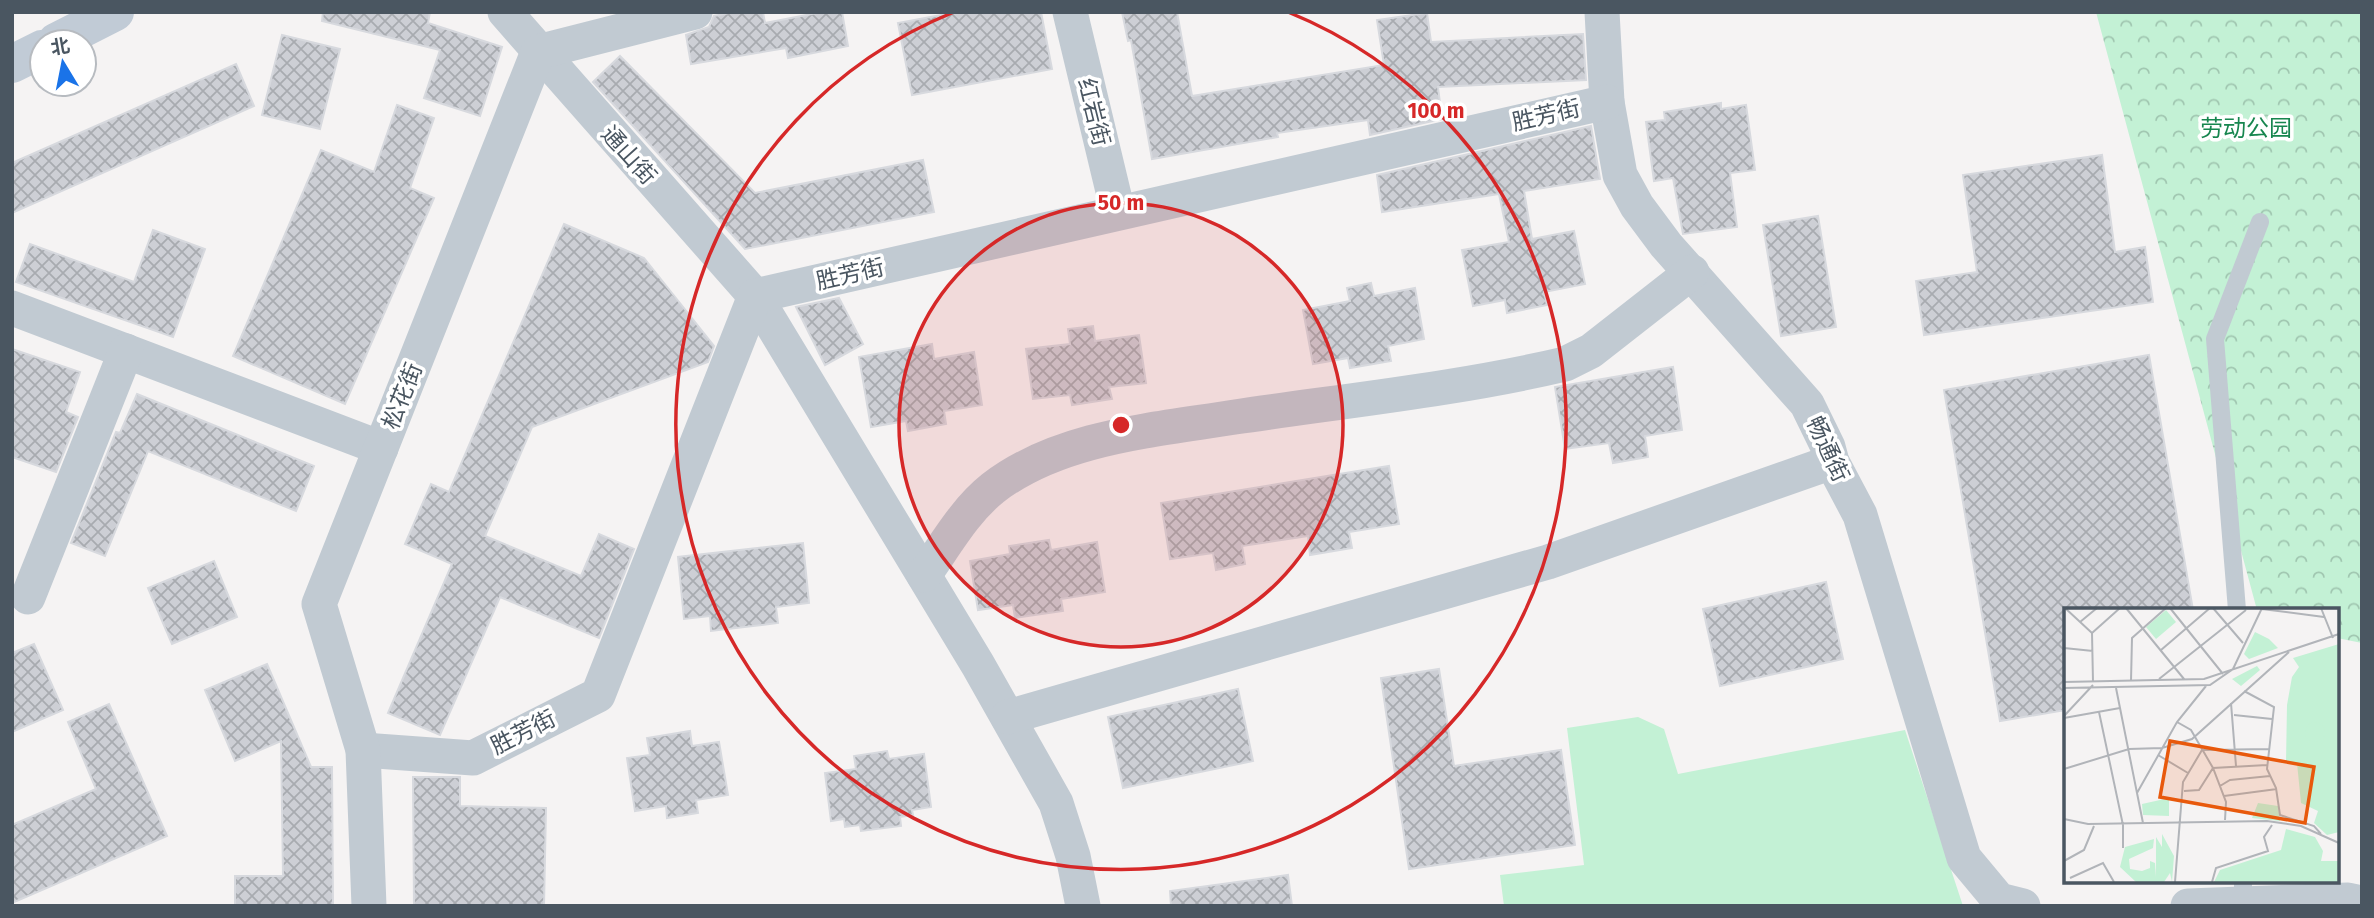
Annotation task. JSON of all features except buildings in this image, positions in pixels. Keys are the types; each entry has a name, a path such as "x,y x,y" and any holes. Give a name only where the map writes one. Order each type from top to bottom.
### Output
{"main road":[{"path":"84,28 115,12"},
{"path":"12,64 28,56"}],"street":[{"name":"通山街","path":"505,12 755,296 924,575 1056,803 1073,856 1083,906"},
{"path":"538,52 695,12"},
{"name":"红岩街","path":"1070,12 1118,212"},
{"name":"畅通街","path":"1602,12 1606,102 1620,176 1637,206 1807,404 1828,447 1832,462 1860,515 1964,858 1999,900 2023,906"},
{"name":"松花街","path":"369,906 363,750 319,604 538,52"},
{"name":"胜芳街","path":"363,750 473,758 598,695 755,296 1606,102"},
{"path":"924,575 970,510 993,488 1032,463 1063,450 1169,428 1565,364 1591,351 1692,272"},
{"path":"12,308 381,447"},
{"path":"28,597 126,351"},
{"path":"1008,717 1548,562 1832,462"},
{"path":"2188,906 2243,892 2362,903"}],"lane":[{"path":"2237,608 2215,339 2260,222"}],"green space":[{"name":"劳动公园","path":"2096,12 2362,12 2362,643 2339,638 2339,608 2256,608"},
{"path":"1638,717 1664,729 1678,774 1905,730 1963,906 1504,906 1500,875 1584,865 1567,728"}]}
